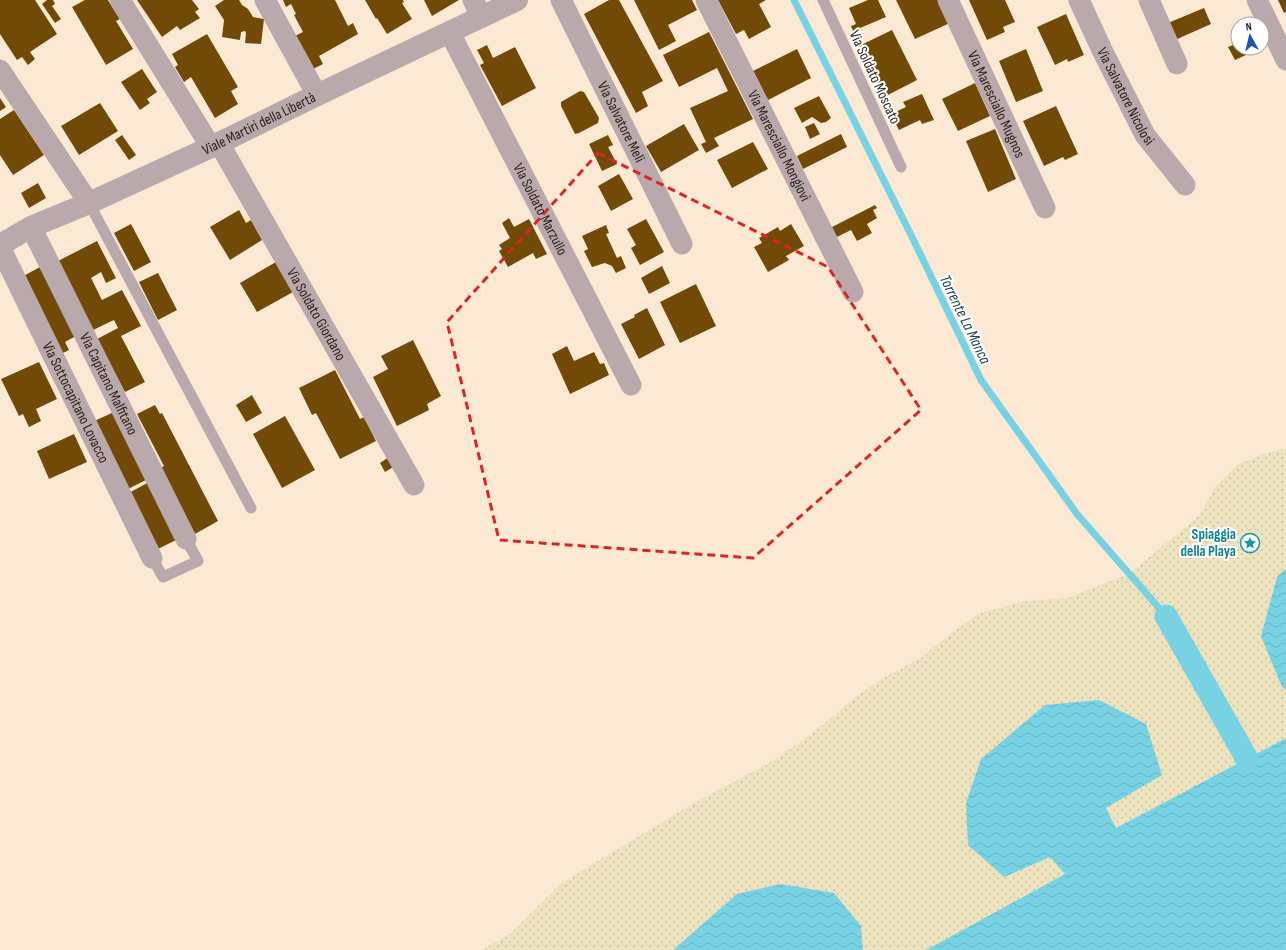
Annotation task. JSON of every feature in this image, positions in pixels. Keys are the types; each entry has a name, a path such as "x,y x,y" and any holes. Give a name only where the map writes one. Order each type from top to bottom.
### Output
{"street":[{"name":"Via Soldato Giordano","path":"120,0 215,145 414,485"},
{"path":"265,0 317,95"},
{"name":"Viale Martiri della Libertà","path":"0,246 31,227 89,203 215,145 317,95 450,33 477,8 517,0"},
{"name":"Via Salvatore Meli","path":"561,0 682,244"},
{"name":"Via Maresciallo Mongiovì","path":"706,0 853,292"},
{"name":"Via Maresciallo Mugnos","path":"948,0 1045,208"},
{"name":"Via Salvatore Nicolosi","path":"1079,0 1145,136 1185,185"},
{"path":"1149,0 1177,64"},
{"path":"1257,0 1286,60"},
{"name":"Via Soldato Marzullo","path":"450,33 631,385"},
{"path":"0,70 89,203"},
{"name":"Via Capitano Malfitano","path":"31,227 186,539"},
{"name":"Via Sottocapitano Lovacco","path":"0,246 152,558"}],"lane":[{"name":"Via Soldato Moscato","path":"823,0 901,167"},
{"path":"89,203 251,508"},
{"path":"152,558 162,578 198,561 186,539"}],"highlighted area":[{"path":"598,153 828,267 921,410 753,558 499,540 447,322"}],"sand":[{"path":"1286,449 1286,569 1277,577 1282,687 1286,690 1286,738 1116,828 1106,808 1045,705 981,759 1004,877 1050,857 1065,874 926,950 863,950 861,926 737,894 673,950 482,950 511,933 563,882 701,799 766,765 795,746 854,698 885,677 922,657 954,631 980,613 1024,601 1068,598 1129,574 1199,516 1215,487 1237,465 1266,453"}],"water":[{"path":"1286,569 1286,690 1282,687 1261,636 1277,577"},
{"path":"1099,700 1146,724 1162,775 1106,808 1116,828 1286,738 1286,950 926,950 1065,874 1050,857 1004,877 968,845 966,803 981,759 1045,705"},
{"path":"780,884 834,893 861,926 863,950 673,950 737,894"}],"building":[{"path":"0,0 35,0 57,34 30,52 35,59 28,65 22,57 17,60 0,34"},
{"path":"47,0 53,0 55,4 52,6 61,19 55,23 42,4"},
{"path":"85,0 108,0 120,19 116,21 133,49 106,65 72,7"},
{"path":"137,0 192,0 199,9 195,12 200,18 180,30 177,26 162,37"},
{"path":"224,0 239,0 242,5 248,9 253,17 264,19 261,44 245,43 245,31 241,32 240,40 222,37 224,20 215,6"},
{"path":"283,0 335,0 348,26 353,23 358,34 319,56 323,64 313,69 295,36 303,32 294,15 296,14 291,4 286,7"},
{"path":"365,0 403,0 404,2 402,3 412,19 387,34"},
{"path":"424,0 459,0 432,16"},
{"path":"609,0 619,0 663,81 642,92 648,106 636,113 584,14"},
{"path":"634,0 692,0 697,10 668,25 676,41 659,50"},
{"path":"718,0 766,0 759,4 771,27 749,39 744,30 736,34"},
{"path":"868,0 878,0 886,17 853,31 851,26 856,24 849,8"},
{"path":"896,0 938,0 950,23 915,39"},
{"path":"969,0 1005,0 1015,22 1003,27 1005,32 987,40"},
{"path":"1278,0 1286,0 1286,12 1284,13"},
{"path":"1204,8 1211,24 1175,40 1168,23"},
{"path":"1066,14 1084,55 1068,62 1067,59 1055,65 1037,27"},
{"path":"892,30 917,80 884,97 859,46"},
{"path":"709,32 753,119 714,138 719,146 706,153 701,144 706,142 690,108 728,91 717,68 679,87 663,55"},
{"path":"207,34 238,87 231,91 238,104 215,118 191,77 184,82 175,67 178,65 172,54"},
{"path":"487,45 493,58 515,47 536,88 502,106 480,65 484,63 477,50"},
{"path":"797,49 811,78 768,100 753,71"},
{"path":"1026,49 1043,91 1016,102 999,61"},
{"path":"1233,56 1244,56 1235,60"},
{"path":"142,69 157,92 147,99 150,103 140,110 121,82"},
{"path":"975,83 990,116 958,131 942,99"},
{"path":"580,91 584,92 599,118 598,123 575,134 561,106 561,102"},
{"path":"922,94 934,120 922,124 920,120 899,130 891,114 906,107 903,102"},
{"path":"819,96 831,118 826,122 821,123 812,117 802,123 794,108"},
{"path":"0,98 6,107 0,111"},
{"path":"100,103 118,131 79,155 61,126"},
{"path":"1056,106 1078,154 1065,160 1063,157 1044,166 1023,121"},
{"path":"14,110 44,155 13,175 0,155 0,119"},
{"path":"814,123 820,134 810,139 805,127"},
{"path":"684,124 699,150 661,172 646,146"},
{"path":"995,129 1016,179 988,192 966,141"},
{"path":"841,134 847,147 803,169 797,156"},
{"path":"122,135 136,155 129,160 115,140"},
{"path":"608,135 613,145 608,147 617,164 602,171 589,144"},
{"path":"753,142 768,169 732,188 717,160"},
{"path":"619,174 633,199 611,211 598,186"},
{"path":"38,183 46,198 29,208 21,193"},
{"path":"875,205 877,208 873,210 877,218 867,224 872,233 857,241 851,230 837,237 832,227"},
{"path":"239,210 246,223 251,220 262,240 230,260 210,227"},
{"path":"509,218 514,227 529,219 547,254 536,259 533,253 508,267 499,251 502,249 499,245 510,238 502,223"},
{"path":"646,219 664,252 640,265 631,248 636,245 627,229"},
{"path":"131,224 151,262 134,271 114,233"},
{"path":"791,224 804,246 786,256 789,260 768,272 754,247 762,243 759,238 778,227 780,231"},
{"path":"606,225 609,233 606,234 617,258 621,256 626,268 616,273 612,266 605,263 592,267 584,251 588,249 582,236"},
{"path":"97,241 116,278 106,283 101,272 91,278 102,300 122,290 141,326 121,336 145,382 125,392 97,339 118,328 114,320 93,330 58,261"},
{"path":"276,262 293,292 257,312 240,283"},
{"path":"662,266 670,283 649,294 641,278"},
{"path":"40,267 76,336 65,342 69,350 59,355 18,279"},
{"path":"158,273 177,310 158,320 139,282"},
{"path":"696,284 716,326 680,343 660,302"},
{"path":"647,308 665,345 639,359 621,324 635,317 634,315"},
{"path":"413,340 441,396 427,404 429,410 397,426 373,377 388,369 381,356"},
{"path":"567,346 574,361 594,352 600,364 604,363 609,375 570,394 552,354"},
{"path":"39,362 57,399 36,409 41,421 29,427 23,414 19,416 1,379"},
{"path":"335,370 360,419 364,417 376,441 340,459 316,413 312,415 299,388"},
{"path":"252,395 262,413 246,422 236,405"},
{"path":"155,405 160,414 162,413 218,521 195,534 161,468 164,466 137,414"},
{"path":"114,412 148,479 126,490 92,422"},
{"path":"285,416 315,470 282,488 253,434"},
{"path":"74,434 87,462 49,479 37,451"},
{"path":"389,457 395,466 385,472 380,463"},
{"path":"149,482 178,539 156,550 127,494"}],"waterway":[{"name":"Torrente La Manca","path":"794,0 913,239 981,380 1077,514 1166,616"},
{"path":"1166,616 1247,759"}],"place":[{"name":"Spiaggia della Playa","path":"1250,543"}]}
